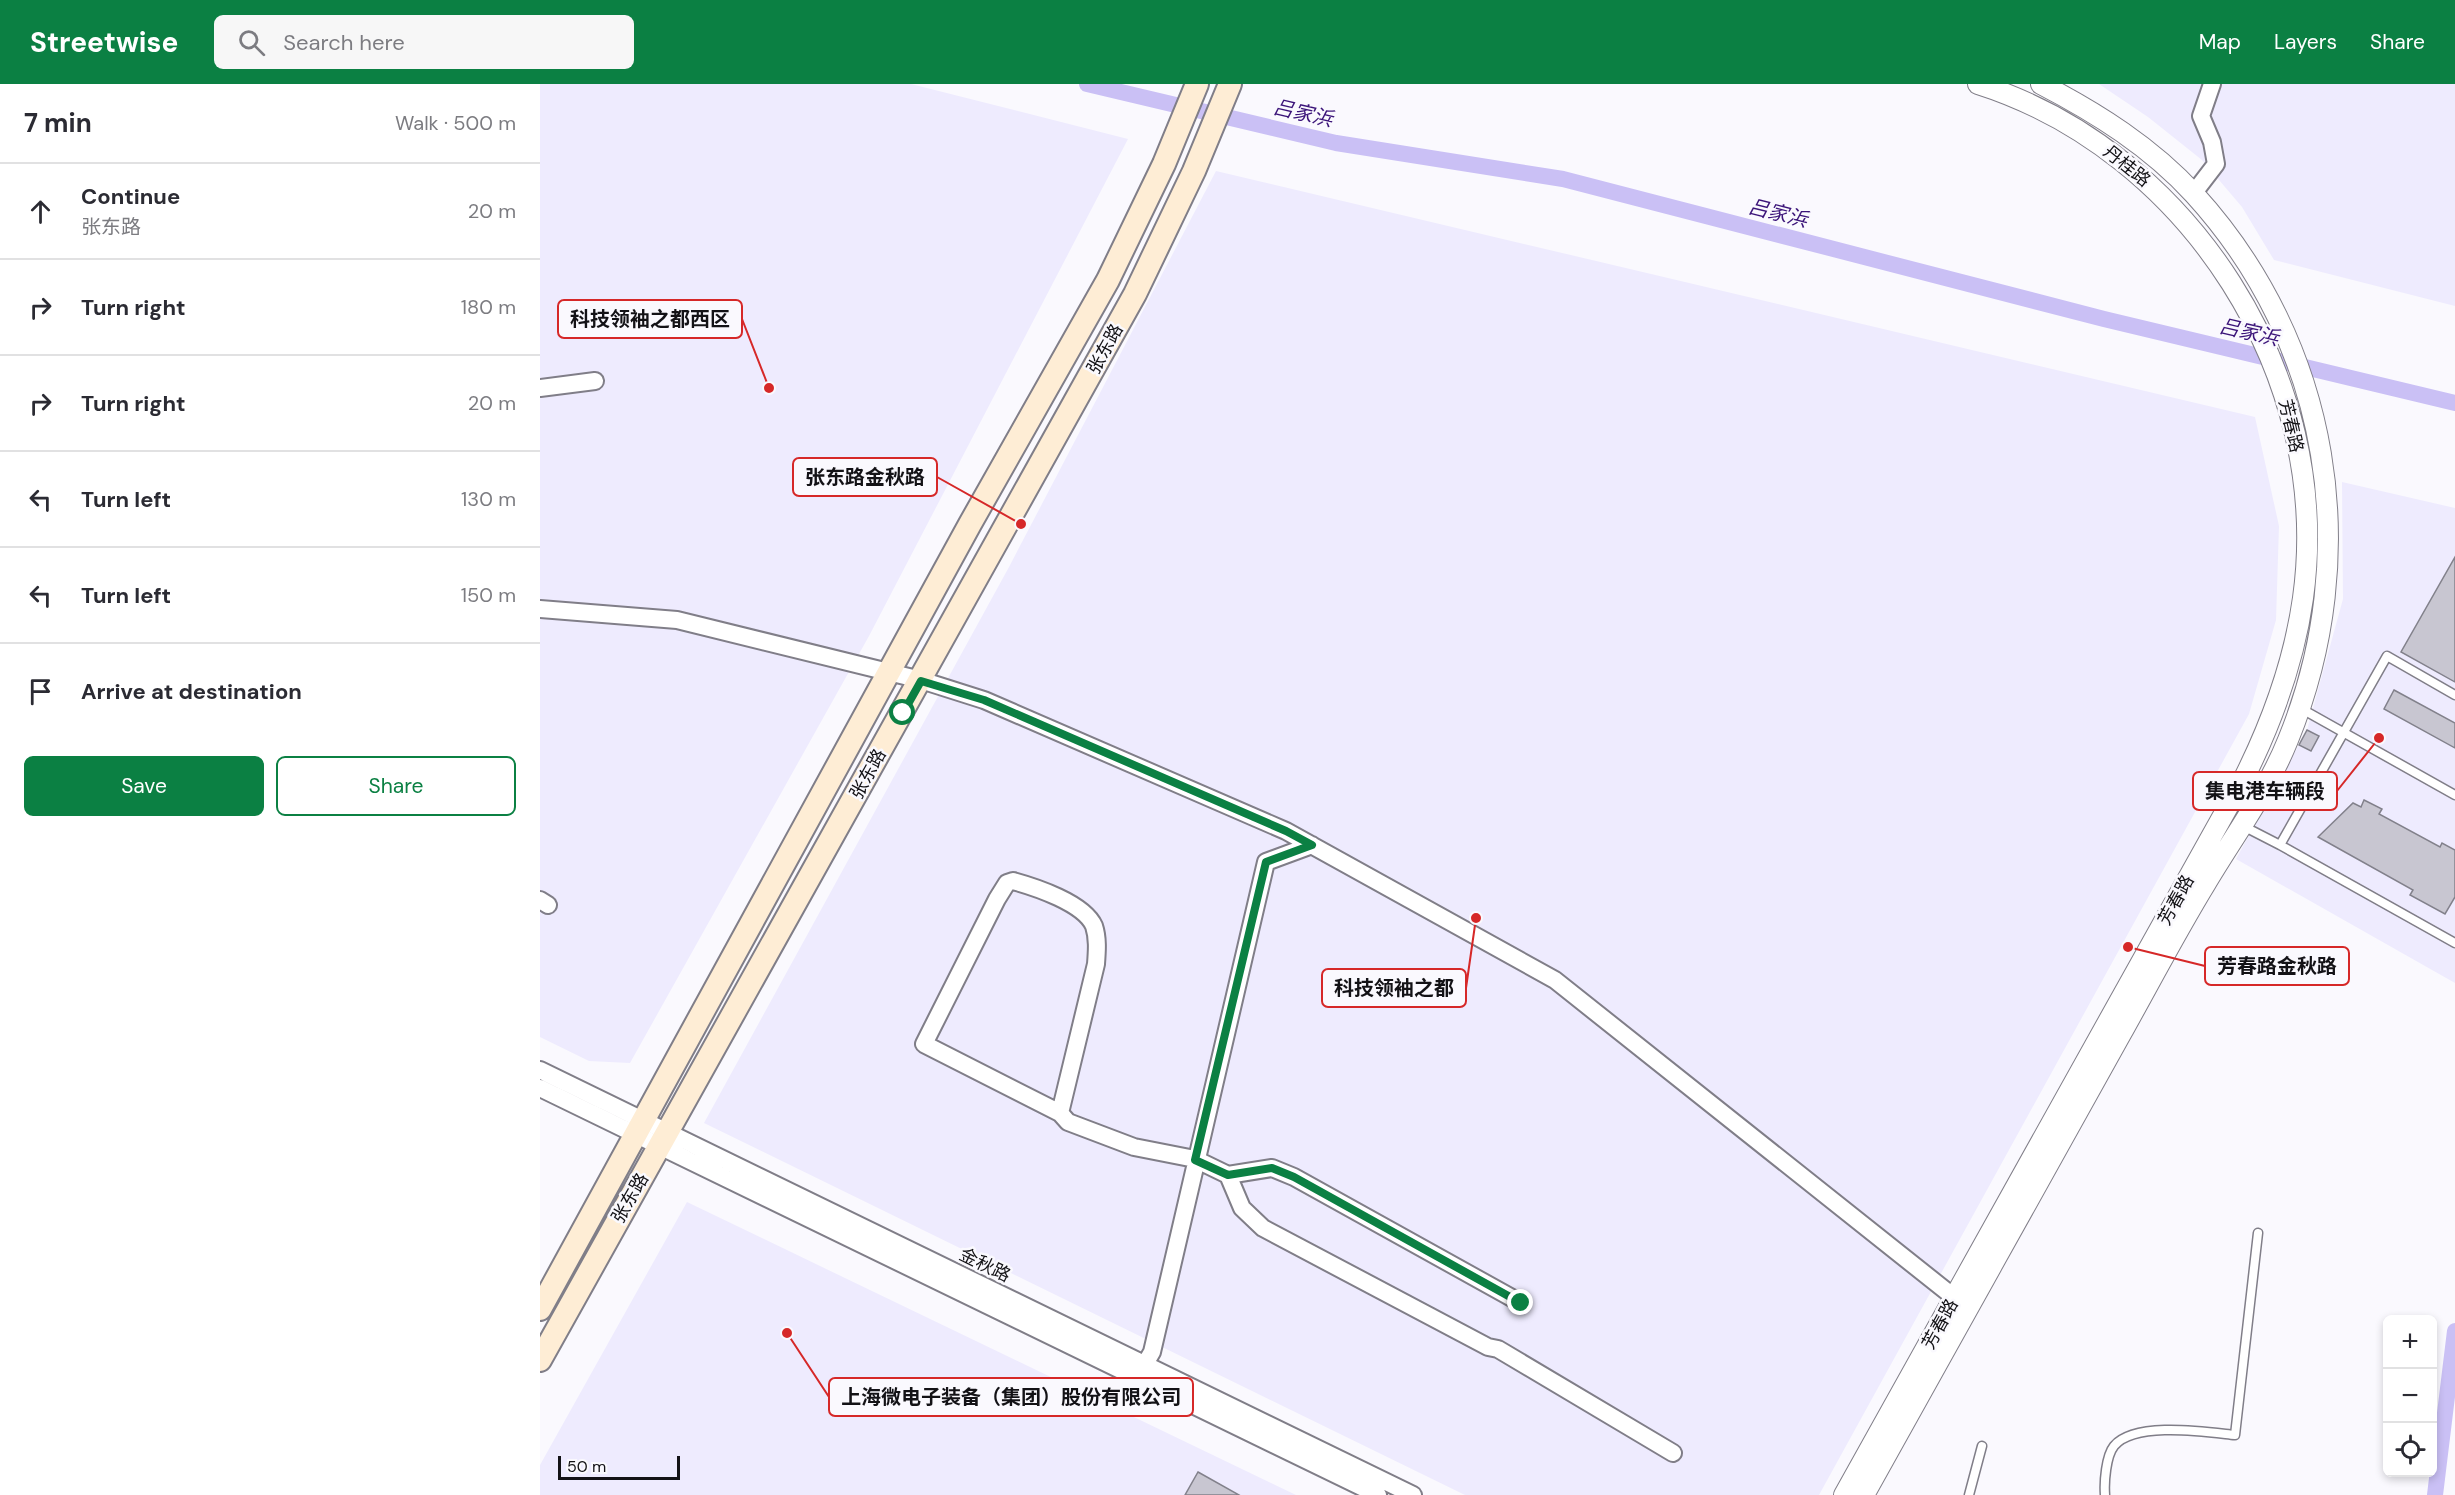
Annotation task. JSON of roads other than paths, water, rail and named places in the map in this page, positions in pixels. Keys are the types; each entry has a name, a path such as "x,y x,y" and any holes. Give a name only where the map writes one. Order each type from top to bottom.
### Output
{"main road":[{"name":"张东路","path":"540,1309 891,672 970,524 1108,280 1164,164 1197,84"},
{"name":"张东路","path":"540,1360 1135,294 1194,171 1230,84"}],"street":[{"name":"丹桂路","path":"1978,84 2032,105 2070,125 2108,149 2134,170 2176,209 2207,247 2239,295"},
{"name":"丹桂路","path":"2041,84 2121,130 2193,194 2226,234 2269,302"},
{"path":"2193,194 2216,164 2212,142 2201,116 2212,84"},
{"name":"芳春路","path":"1844,1495 2266,734 2283,688 2303,597 2306,544 2304,493 2295,436 2282,388 2264,342 2239,295"},
{"name":"芳春路","path":"1864,1495 2191,907 2243,826 2287,743 2300,708 2316,652 2326,599 2329,544 2327,490 2319,441 2304,381 2285,332 2269,302"},
{"path":"540,388 595,381"},
{"path":"540,609 677,620 891,672 984,700 1275,826 1555,980 1955,1298"},
{"path":"1145,1364 1152,1352 1266,862 1312,845"},
{"path":"1060,1113 1096,964 1097,939 1093,924 1081,912 1046,892 1013,881 1007,883 997,899 924,1044 1060,1113 1068,1122 1134,1147 1195,1160 1228,1175 1272,1168 1294,1177 1521,1303"},
{"name":"金秋路","path":"540,1070 640,1128"},
{"name":"金秋路","path":"540,1088 664,1139 1145,1364 1413,1495"},
{"name":"金秋路","path":"664,1139 1378,1495"},
{"path":"1228,1175 1242,1208 1263,1228 1488,1347 1498,1349 1673,1453"}],"lane":[{"path":"2280,845 2387,656 2455,695"},
{"path":"2300,708 2455,795"},
{"path":"2243,826 2455,944"},
{"path":"2105,1495 2104,1484 2112,1447 2126,1436 2181,1428 2235,1435 2258,1233"},
{"path":"1968,1495 1982,1446"}],"waterway":[{"name":"吕家浜","path":"1087,84 1336,143 1563,179 2104,319 2455,403"},
{"path":"2435,1495 2455,1331"}],"place":[{"name":"科技领袖之都西区","path":"769,388"},
{"name":"张东路金秋路","path":"1021,524"},
{"name":"集电港车辆段","path":"2379,738"},
{"name":"科技领袖之都","path":"1476,918"},
{"name":"芳春路金秋路","path":"2128,947"},
{"name":"上海微电子装备（集团）股份有限公司","path":"787,1333"}]}
